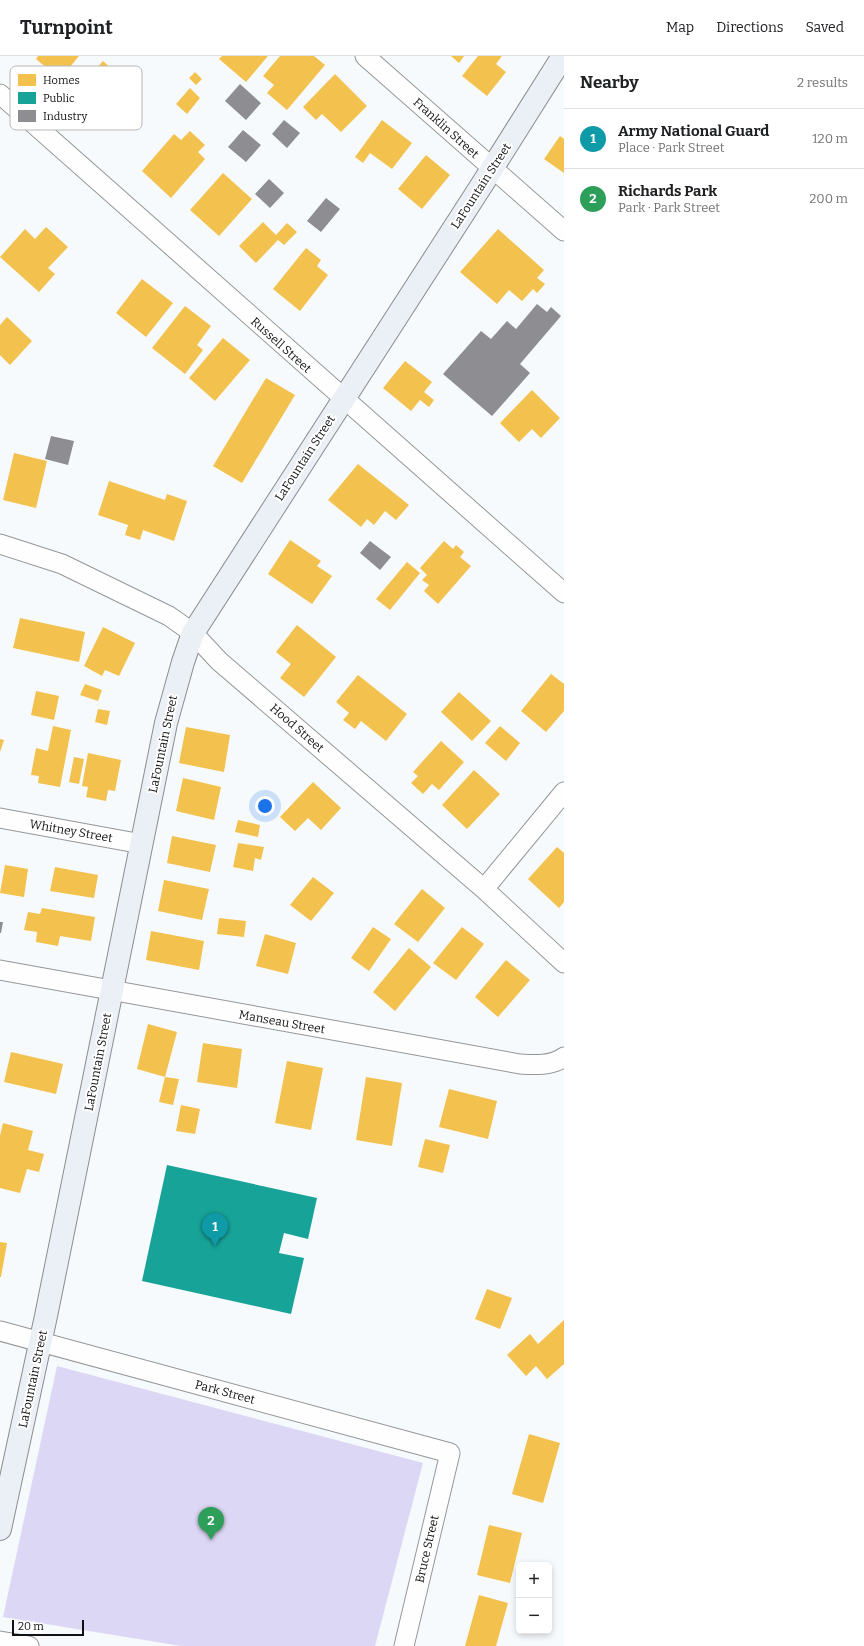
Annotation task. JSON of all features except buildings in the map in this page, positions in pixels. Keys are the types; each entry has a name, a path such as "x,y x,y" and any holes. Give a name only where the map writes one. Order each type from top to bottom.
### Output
{"street":[{"name":"Franklin Street","path":"365,56 564,231"},
{"name":"LaFountain Street","path":"0,1529 41,1342 166,723 183,662 193,633 492,169 563,56"},
{"name":"Russell Street","path":"0,94 10,103"},
{"name":"Russell Street","path":"40,130 564,593"},
{"name":"Hood Street","path":"0,544 62,564 169,616 193,633 219,661 484,889 564,963"},
{"path":"484,889 564,792"},
{"name":"Whitney Street","path":"0,818 142,844"},
{"name":"Manseau Street","path":"0,970 520,1064 535,1065 549,1063 564,1057"},
{"name":"Park Street","path":"0,1331 450,1453"},
{"name":"Bruce Street","path":"404,1646 450,1453"},
{"path":"0,1641 29,1646"}],"shaded area":[{"path":"57,1366 423,1463 375,1646 181,1646 3,1617"}],"place":[{"name":"Army National Guard","path":"215,1246"},
{"name":"Richards Park","path":"211,1540"}]}
